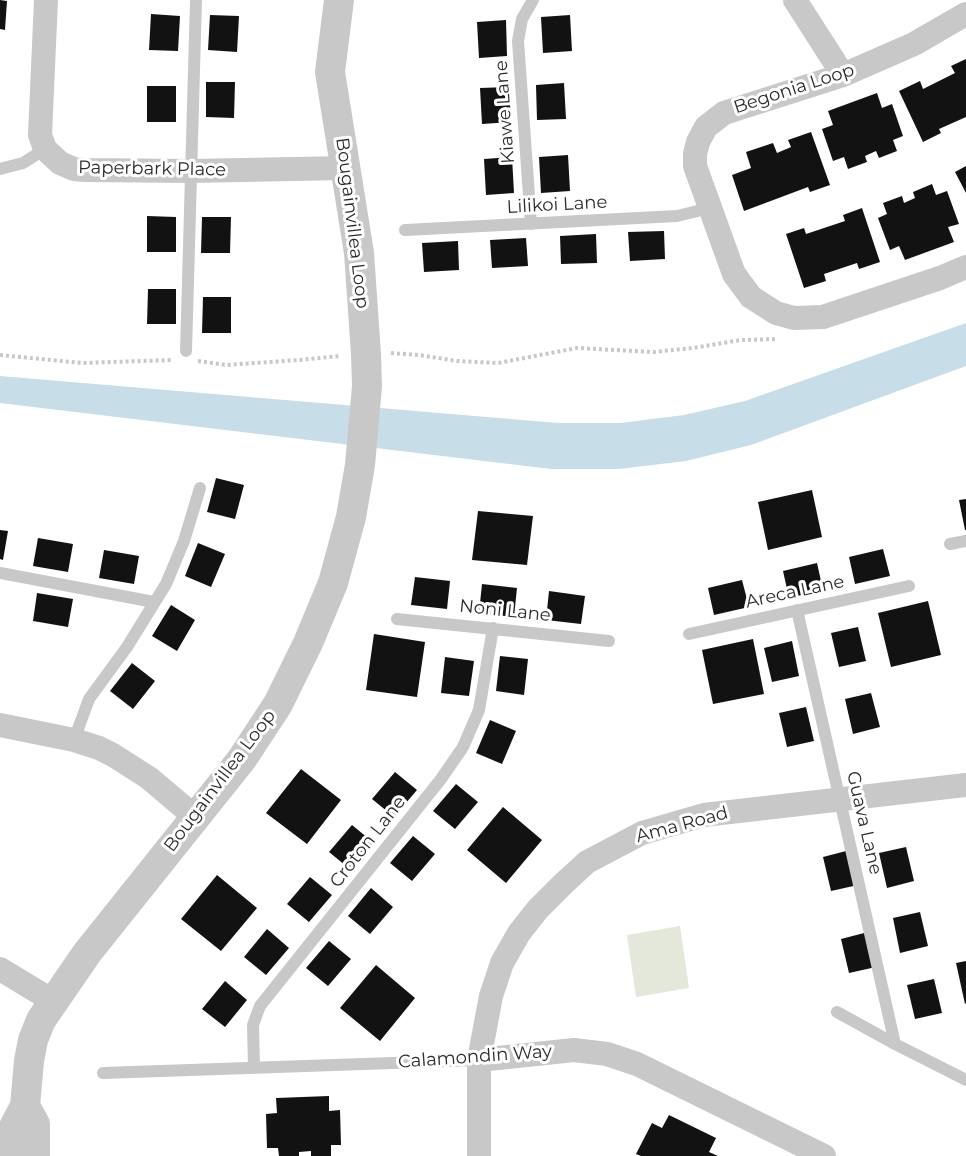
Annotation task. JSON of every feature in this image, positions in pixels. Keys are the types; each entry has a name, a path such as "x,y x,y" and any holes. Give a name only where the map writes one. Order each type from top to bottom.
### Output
{"street":[{"path":"45,149 39,124 46,0"},
{"name":"Bougainvillea Loop","path":"25,1106 29,1060 33,1040 41,1020 87,952 242,759 278,704 308,643 333,582 351,517 360,465 367,386 359,253 337,104 330,72 339,0"},
{"path":"795,0 843,75"},
{"name":"Begonia Loop","path":"966,14 914,44 843,75 730,110 710,123 698,142 695,160 710,208 738,282 758,303 785,316 823,317 940,278 966,267"},
{"name":"Paperbark Place","path":"45,149 60,164 74,169 190,171 345,168"},
{"path":"0,725 74,740 99,748 129,765 195,817"},
{"name":"Ama Road","path":"478,1156 479,1060 491,996 502,963 519,933 538,909 587,862 642,833 704,815 966,785"},
{"path":"0,969 53,1001"},
{"name":"Calamondin Way","path":"479,1060 574,1050 607,1054 637,1064 824,1156"},
{"path":"13,1156 14,1127 25,1106"},
{"path":"25,1106 35,1124 35,1156"}],"lane":[{"path":"186,351 196,0"},
{"name":"Kiawe Lane","path":"531,224 518,41 522,19 533,0"},
{"path":"0,169 23,163 45,149"},
{"name":"Lilikoi Lane","path":"405,230 677,216 710,208"},
{"path":"74,740 89,699 127,647 166,584 184,541 200,488"},
{"path":"950,544 966,541"},
{"path":"0,573 154,602"},
{"name":"Areca Lane","path":"689,634 909,586"},
{"name":"Guava Lane","path":"797,610 895,1044"},
{"name":"Noni Lane","path":"397,619 609,640"},
{"name":"Croton Lane","path":"254,1067 252,1026 260,1006 419,807 463,747 479,710 493,628"},
{"path":"837,1012 966,1080"},
{"name":"Calamondin Way","path":"103,1072 479,1060"}],"path":[{"path":"382,354 400,353 457,361 498,363 577,348 653,352 741,340 785,338"}],"shaded area":[{"path":"680,926 689,988 636,997 627,935"}],"water":[{"path":"966,323 966,366 751,445 686,461 619,469 551,469 0,403 0,376 558,423 621,423 684,415 745,401"}],"building":[{"path":"0,0 7,1 5,30 0,29"},
{"path":"151,14 180,16 178,51 149,50"},
{"path":"210,15 239,16 237,52 208,50"},
{"path":"570,15 572,51 543,53 541,17"},
{"path":"506,20 507,56 479,58 477,22"},
{"path":"966,59 966,117 939,129 941,133 923,142 899,91 920,81 923,89 955,73 951,66"},
{"path":"206,82 235,82 234,118 206,117"},
{"path":"564,83 566,119 537,120 536,85"},
{"path":"147,86 176,86 176,122 147,122"},
{"path":"509,87 511,122 482,124 480,88"},
{"path":"877,93 882,108 892,104 903,136 893,140 897,151 879,158 876,151 865,156 867,162 848,169 844,157 833,161 822,129 833,125 828,111"},
{"path":"811,132 830,185 810,192 808,187 744,211 732,175 751,168 746,152 773,143 777,153 791,147 788,140"},
{"path":"568,155 570,191 541,193 539,157"},
{"path":"512,157 514,193 486,195 484,159"},
{"path":"966,166 966,193 955,172"},
{"path":"932,184 936,195 947,191 959,224 948,227 954,242 905,260 899,246 890,250 878,218 887,214 883,203 902,196 904,203 915,198 913,192"},
{"path":"862,208 880,262 859,269 857,263 824,274 826,281 804,288 786,234 804,228 806,234 845,221 843,215"},
{"path":"147,216 176,217 176,252 147,252"},
{"path":"202,217 231,217 230,253 201,253"},
{"path":"664,231 665,259 630,261 628,232"},
{"path":"596,234 597,263 561,264 560,236"},
{"path":"526,238 528,266 492,268 490,240"},
{"path":"458,241 459,270 424,272 422,243"},
{"path":"148,289 176,289 176,324 147,324"},
{"path":"203,297 231,297 231,333 202,333"},
{"path":"216,478 244,485 235,519 207,512"},
{"path":"812,490 822,537 768,550 758,502"},
{"path":"966,499 966,530 965,530 959,500"},
{"path":"478,511 533,516 527,565 472,560"},
{"path":"0,530 8,531 3,560 0,559"},
{"path":"38,538 73,544 68,572 33,566"},
{"path":"198,543 225,554 211,587 185,576"},
{"path":"883,549 890,576 855,584 849,557"},
{"path":"104,550 139,556 134,584 99,578"},
{"path":"817,563 823,590 789,598 783,571"},
{"path":"415,577 450,581 447,609 411,605"},
{"path":"742,580 749,607 714,615 708,588"},
{"path":"482,584 517,588 514,617 479,613"},
{"path":"549,591 585,596 581,624 546,620"},
{"path":"37,593 73,599 68,627 33,621"},
{"path":"928,601 941,655 891,667 878,613"},
{"path":"171,605 195,620 177,651 152,636"},
{"path":"858,627 866,661 839,667 831,633"},
{"path":"374,634 425,642 417,697 366,690"},
{"path":"753,639 764,694 713,704 702,650"},
{"path":"792,641 799,676 772,682 764,648"},
{"path":"500,656 528,659 524,695 496,691"},
{"path":"445,657 474,661 469,696 441,693"},
{"path":"132,663 155,681 133,709 110,691"},
{"path":"871,693 880,727 853,734 845,699"},
{"path":"806,707 814,741 787,747 779,713"},
{"path":"490,720 516,731 502,764 476,753"},
{"path":"301,769 341,800 307,844 266,813"},
{"path":"395,772 417,790 394,817 372,799"},
{"path":"456,784 478,802 455,829 433,811"},
{"path":"503,807 542,840 506,883 467,850"},
{"path":"352,825 374,843 351,870 329,852"},
{"path":"413,836 435,854 412,881 390,863"},
{"path":"906,847 914,881 887,888 879,853"},
{"path":"850,850 858,885 831,891 823,857"},
{"path":"217,875 257,908 221,951 181,919"},
{"path":"310,877 332,895 309,922 287,904"},
{"path":"371,888 393,907 370,934 348,916"},
{"path":"920,912 928,946 900,953 893,918"},
{"path":"267,929 289,948 266,975 244,957"},
{"path":"868,932 876,967 849,973 841,939"},
{"path":"329,941 351,959 328,986 306,968"},
{"path":"966,961 966,1003 965,1004 956,963"},
{"path":"376,965 415,998 380,1041 340,1008"},
{"path":"934,979 942,1013 915,1019 907,985"},
{"path":"225,981 247,1000 225,1027 202,1009"},
{"path":"329,1096 329,1111 340,1110 341,1145 331,1145 331,1156 311,1156 311,1151 299,1152 299,1156 279,1156 278,1148 267,1148 266,1114 277,1113 276,1098"},
{"path":"669,1115 716,1138 709,1152 718,1156 641,1156 636,1154 652,1123 662,1128"}]}
